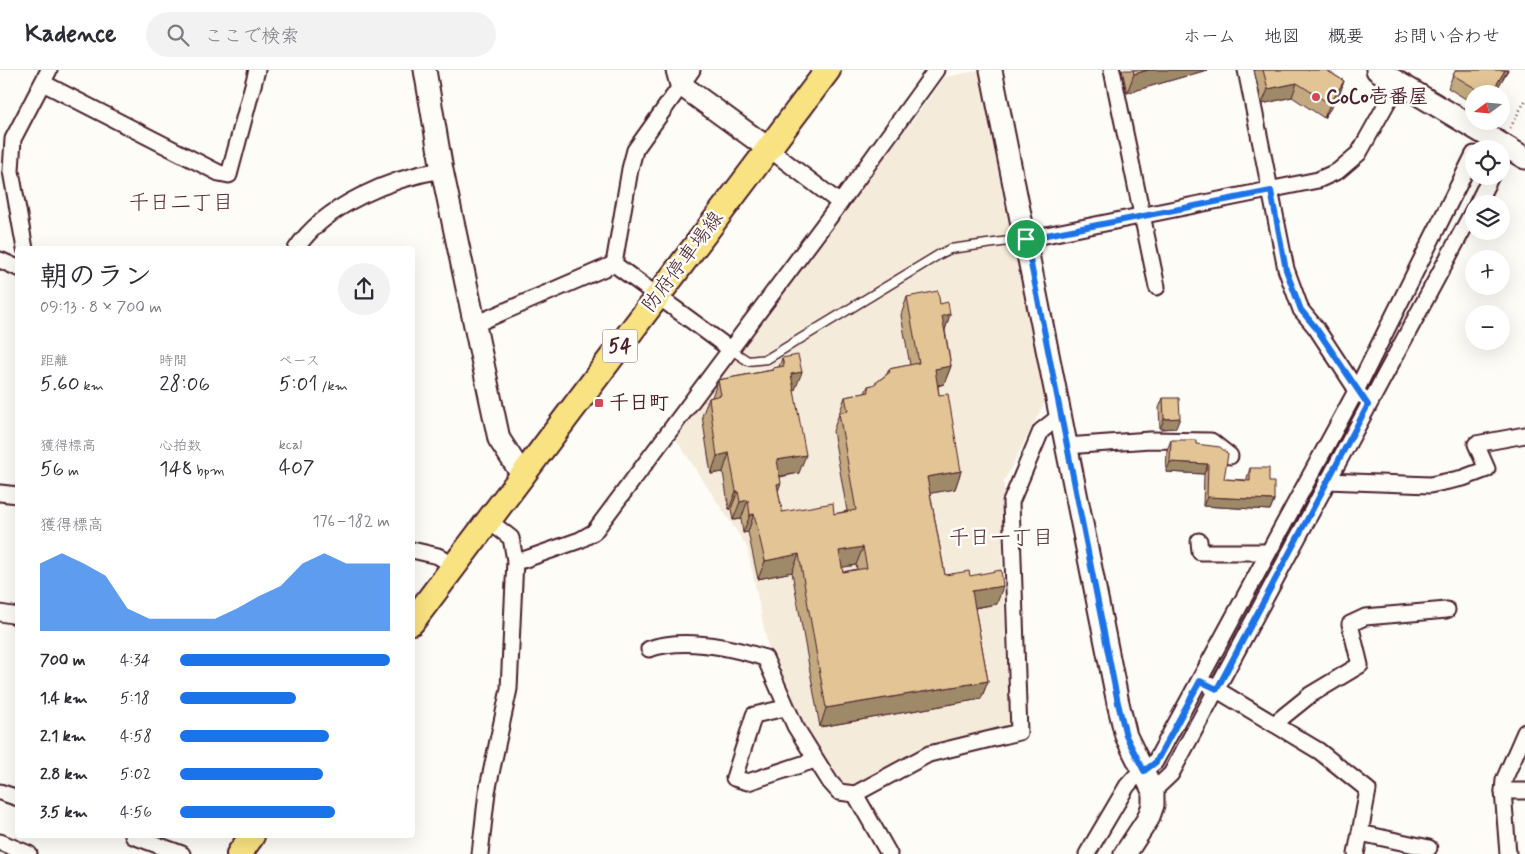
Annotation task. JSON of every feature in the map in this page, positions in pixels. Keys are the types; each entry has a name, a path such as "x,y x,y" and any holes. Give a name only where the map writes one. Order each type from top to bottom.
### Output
{"main road":[{"name":"防府停車場線","path":"415,618 828,70"}],"street":[{"path":"24,246 11,171 13,139 46,77 219,173 229,175 257,70"},
{"path":"425,70 442,170 473,325 499,439 523,476"},
{"path":"515,560 523,560 580,540 594,532 840,203 936,70"},
{"path":"991,70 1126,736 1153,791 1153,805 1148,819 1125,854"},
{"path":"1112,70 1144,216 1157,287"},
{"path":"1246,70 1286,270 1301,310 1316,328 1356,390 1368,405"},
{"path":"1377,70 1485,140"},
{"path":"614,264 630,169 636,150 684,75 769,149 840,203"},
{"path":"1026,239 1318,180 1338,171 1359,153 1398,83"},
{"path":"1510,152 1525,158"},
{"path":"298,246 314,226 360,197 414,174 442,170"},
{"path":"1087,854 1127,786 1156,762 1356,390 1465,172"},
{"path":"1153,791 1171,774 1465,226"},
{"path":"0,260 15,267"},
{"path":"473,325 614,264"},
{"path":"614,264 730,349"},
{"path":"649,649 664,644 694,645 741,650 765,658 785,708 816,760 839,792 855,794 929,754 1019,732 1012,502 1041,431 1060,416"},
{"path":"1327,482 1430,485 1463,478 1487,469 1476,444 1525,435"},
{"path":"1066,446 1150,440 1211,441 1230,456"},
{"path":"0,495 15,495"},
{"path":"480,854 487,792 509,688 515,560 511,538 489,521"},
{"path":"1199,541 1200,552 1268,552"},
{"path":"415,551 438,556 455,567"},
{"path":"1274,724 1310,696 1360,665 1350,624 1365,617 1447,610"},
{"path":"0,613 15,616"},
{"path":"1200,681 1217,689 1319,751 1368,790 1356,854"},
{"path":"785,708 754,715 749,737 734,778 748,782 816,760"},
{"path":"1508,854 1503,791 1504,780 1525,732"},
{"path":"1503,791 1525,791"},
{"path":"0,792 15,797"},
{"path":"855,794 888,854"},
{"path":"1360,833 1429,848"},
{"path":"138,838 182,854"},
{"path":"0,842 29,854"}],"lane":[{"path":"730,349 748,361 767,359 950,249 1026,239"}],"path":[{"path":"1498,140 1525,101"}],"shaded area":[{"path":"981,70 1045,402 1004,481 1002,567 1010,729 853,788 838,784 790,706 771,661 747,547 675,438 945,77"}],"building":[{"path":"1133,70 1148,70 1134,74"},
{"path":"1263,70 1326,70 1344,81 1330,104 1297,83 1268,89"},
{"path":"1456,70 1505,70 1496,85 1470,85 1453,75"},
{"path":"938,291 940,304 948,302 950,314 942,316 951,366 935,369 939,395 948,394 961,471 927,477 945,575 969,571 970,576 1001,570 1003,586 972,591 988,681 826,708 799,554 765,561 754,514 750,515 748,500 740,502 738,491 736,491 729,453 717,456 709,398 721,395 718,380 773,370 773,368 784,366 782,358 798,355 802,372 791,374 806,455 777,460 781,483 777,484 782,512 833,503 834,514 856,510 839,413 848,411 845,397 869,392 868,386 873,385 890,372 889,369 919,363 907,297","holes":["863,547 867,568 843,572 839,551"]},
{"path":"1163,398 1179,398 1180,418 1164,419"},
{"path":"1171,440 1196,440 1196,444 1220,447 1228,454 1224,479 1250,481 1250,468 1269,468 1269,482 1274,482 1274,500 1207,497 1208,464 1170,462"}],"place":[{"name":"CoCo壱番屋","path":"1316,97"},
{"name":"千日町","path":"599,403"}],"district":[{"name":"千日二丁目","path":"181,203"},
{"name":"千日一丁目","path":"1001,538"}],"route":[{"path":"1271,191 1286,270 1301,310 1316,328 1356,390 1368,405 1217,689 1200,681 1156,762 1144,771 1126,736 1118,703 1026,239 1271,191"}]}
